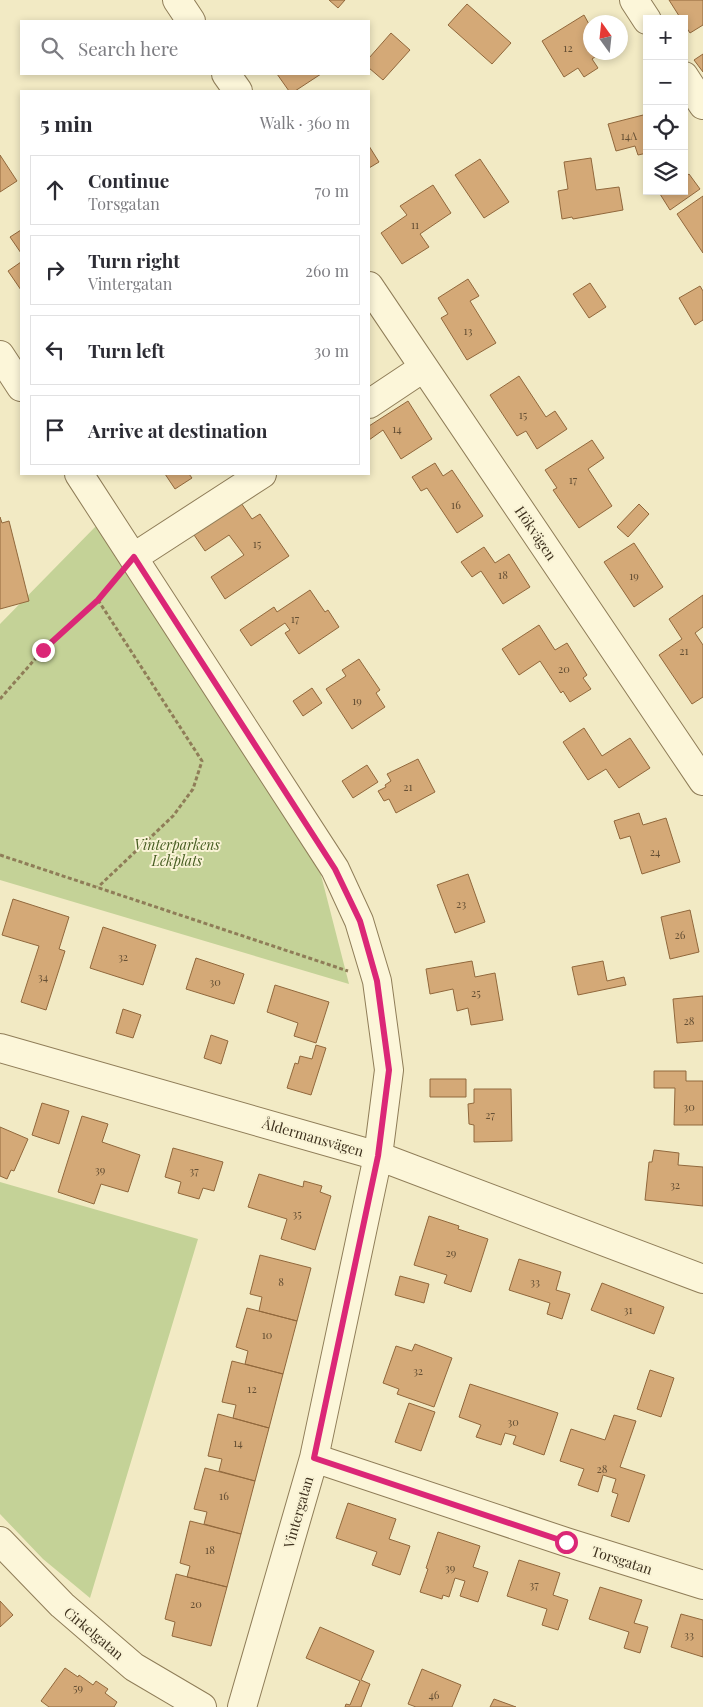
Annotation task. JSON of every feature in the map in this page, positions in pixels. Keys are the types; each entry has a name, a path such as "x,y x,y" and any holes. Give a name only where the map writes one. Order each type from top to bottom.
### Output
{"street":[{"path":"177,0 190,20"},
{"path":"634,0 644,15"},
{"path":"227,75 237,90"},
{"path":"688,82 703,105"},
{"name":"Hökvägen","path":"370,287 703,781"},
{"path":"0,355 20,385"},
{"path":"370,403 424,368"},
{"path":"0,391 20,386"},
{"name":"Vintergatan","path":"80,475 335,869 360,921 377,981 389,1070 378,1156 314,1458 242,1707"},
{"path":"134,557 260,475"},
{"name":"Åldermansvägen","path":"0,1048 378,1156 703,1279"},
{"name":"Torsgatan","path":"314,1458 566,1542 703,1585"},
{"name":"Cirkelgatan","path":"0,1541 62,1606 134,1667 202,1707"}],"path":[{"path":"0,699 43,650 98,600 134,557"},
{"path":"98,600 202,761 193,789 173,816 98,887"},
{"path":"0,855 377,981"}],"green space":[{"name":"Vinterparkens Lekplats","path":"98,524 313,844 349,984 0,880 0,624"},
{"path":"0,1182 198,1239 90,1598 43,1559 0,1514"}],"building":[{"path":"329,0 345,0 338,8"},
{"path":"669,0 703,0 703,25 690,33 688,30 688,15 678,15"},
{"path":"467,4 511,43 492,64 448,25"},
{"path":"583,16 583,60 593,60 598,68 584,77 578,68 564,77 542,41"},
{"path":"391,33 410,50 383,80 370,69 370,57"},
{"path":"703,54 703,72 694,60"},
{"path":"278,75 319,75 297,90 288,90"},
{"path":"643,115 643,154 638,155 635,146 616,151 608,124"},
{"path":"370,148 379,162 370,167"},
{"path":"0,155 17,181 0,192"},
{"path":"591,158 596,190 619,187 623,210 573,219 572,217 562,219 558,191 568,189 564,162"},
{"path":"480,159 509,202 484,218 455,175"},
{"path":"688,175 700,189 670,210 661,195 688,195"},
{"path":"433,185 451,213 420,234 429,247 402,264 381,233 407,215 400,206"},
{"path":"703,196 703,253 677,214"},
{"path":"20,231 20,252 10,237"},
{"path":"20,263 20,289 8,271"},
{"path":"468,279 479,296 470,301 496,343 467,360 441,318 448,314 438,298"},
{"path":"590,283 606,307 589,318 573,294"},
{"path":"700,286 703,291 703,320 695,325 679,298"},
{"path":"519,376 546,417 555,411 567,429 537,449 526,431 517,436 490,395"},
{"path":"408,401 432,439 401,459 383,430 370,439 370,425"},
{"path":"592,440 604,458 588,469 612,506 579,528 553,490 557,488 545,470"},
{"path":"435,463 443,476 452,470 483,516 457,533 427,488 421,491 412,477"},
{"path":"166,475 190,475 192,478 175,489"},
{"path":"237,497 252,519 260,514 289,556 225,599 211,577 244,555 229,535 205,551 190,529"},
{"path":"639,504 649,514 628,537 617,527"},
{"path":"0,517 2,523 9,521 29,601 0,609"},
{"path":"634,543 663,587 634,607 604,562"},
{"path":"484,547 495,563 509,554 530,587 503,604 481,571 472,577 461,562"},
{"path":"310,590 325,612 328,610 339,627 299,654 285,633 290,630 285,623 251,646 240,630 274,607 277,612"},
{"path":"703,595 703,627 695,633 703,645 703,697 692,704 659,655 682,639 669,619"},
{"path":"539,625 555,650 567,643 587,675 583,678 591,689 570,702 563,691 561,693 540,661 519,675 502,649"},
{"path":"359,659 380,690 376,693 385,707 352,729 326,689 346,676 342,670"},
{"path":"312,688 322,703 303,716 293,701"},
{"path":"584,728 602,756 630,738 650,768 619,788 606,769 588,780 563,742"},
{"path":"418,759 435,792 396,813 389,799 384,801 378,791 386,787 385,785 391,781 387,774"},
{"path":"367,765 378,782 353,798 342,781"},
{"path":"639,813 643,825 666,818 680,862 642,874 630,836 620,839 614,821"},
{"path":"468,874 485,922 455,933 437,885"},
{"path":"13,899 69,917 59,949 65,951 46,1010 21,1002 39,946 2,935"},
{"path":"690,910 699,952 670,959 661,917"},
{"path":"103,927 156,945 143,985 90,968"},
{"path":"196,958 244,974 234,1004 186,989"},
{"path":"472,961 475,977 495,973 503,1020 471,1025 468,1008 457,1011 453,989 430,994 426,969"},
{"path":"603,961 607,981 624,977 626,985 578,995 572,967"},
{"path":"275,985 329,1002 316,1043 294,1036 298,1023 267,1012"},
{"path":"703,996 703,1041 677,1043 673,999"},
{"path":"123,1009 141,1015 133,1038 116,1033"},
{"path":"211,1035 228,1041 221,1064 204,1058"},
{"path":"316,1045 326,1048 311,1095 287,1088 295,1063 298,1064 300,1056 312,1059"},
{"path":"654,1071 686,1071 686,1081 703,1081 703,1125 674,1125 675,1088 654,1088"},
{"path":"430,1079 466,1079 466,1097 430,1097"},
{"path":"474,1089 511,1089 512,1141 474,1142 474,1125 469,1124 468,1104 474,1103"},
{"path":"42,1103 69,1111 59,1144 32,1135"},
{"path":"82,1116 108,1124 102,1142 140,1155 128,1192 101,1184 94,1204 58,1192"},
{"path":"0,1127 28,1139 14,1171 11,1170 7,1179 0,1176"},
{"path":"173,1148 223,1162 214,1191 203,1188 199,1199 178,1193 181,1182 165,1177"},
{"path":"654,1150 679,1153 678,1165 703,1167 703,1206 645,1200 649,1162 652,1162"},
{"path":"259,1174 303,1187 304,1181 322,1186 320,1192 331,1196 315,1250 281,1239 287,1219 248,1207"},
{"path":"429,1216 459,1226 458,1229 488,1239 471,1292 444,1283 447,1275 414,1265"},
{"path":"260,1255 311,1268 297,1321 259,1311 262,1297 250,1294"},
{"path":"519,1259 561,1272 556,1290 570,1294 562,1319 547,1314 550,1303 509,1290"},
{"path":"400,1276 429,1284 424,1303 395,1295"},
{"path":"602,1283 664,1307 654,1334 591,1310"},
{"path":"247,1308 297,1321 283,1374 245,1364 248,1351 236,1347"},
{"path":"415,1344 452,1358 434,1407 397,1394 399,1389 383,1383 396,1346 412,1351"},
{"path":"232,1361 283,1374 269,1428 233,1418 236,1405 222,1402"},
{"path":"650,1370 674,1378 661,1417 637,1409"},
{"path":"470,1384 558,1413 544,1455 513,1444 516,1436 505,1433 501,1445 476,1437 481,1425 459,1417"},
{"path":"409,1403 435,1412 421,1451 395,1442"},
{"path":"218,1414 269,1428 255,1481 219,1471 222,1459 208,1456"},
{"path":"614,1415 636,1421 620,1467 645,1475 629,1522 611,1516 618,1494 612,1492 616,1479 603,1475 598,1492 578,1485 584,1469 560,1461 571,1429 605,1440"},
{"path":"205,1468 255,1481 241,1534 204,1524 207,1512 194,1509"},
{"path":"348,1503 396,1519 389,1539 410,1546 400,1575 372,1565 377,1552 336,1538"},
{"path":"190,1521 241,1534 227,1587 187,1577 190,1566 180,1563"},
{"path":"438,1532 480,1546 473,1567 488,1572 478,1602 460,1596 465,1581 455,1578 449,1597 443,1595 442,1599 420,1592"},
{"path":"519,1560 560,1573 553,1595 568,1600 558,1630 542,1625 547,1609 507,1596"},
{"path":"176,1574 227,1587 211,1646 172,1636 175,1622 165,1619"},
{"path":"600,1587 642,1600 634,1623 648,1627 640,1653 624,1648 629,1632 589,1619"},
{"path":"0,1601 13,1615 0,1627"},
{"path":"681,1614 703,1620 703,1657 671,1647"},
{"path":"320,1627 374,1651 361,1680 370,1684 361,1707 345,1707 346,1704 350,1705 360,1681 306,1658"},
{"path":"65,1668 93,1685 96,1681 108,1689 105,1693 117,1702 114,1707 49,1707 41,1701"},
{"path":"422,1669 461,1685 452,1707 416,1707 408,1704"},
{"path":"494,1699 516,1707 490,1707"}],"route":[{"path":"43,650 98,600 134,557 335,869 360,921 377,981 389,1070 378,1156 314,1458 566,1542"}]}
